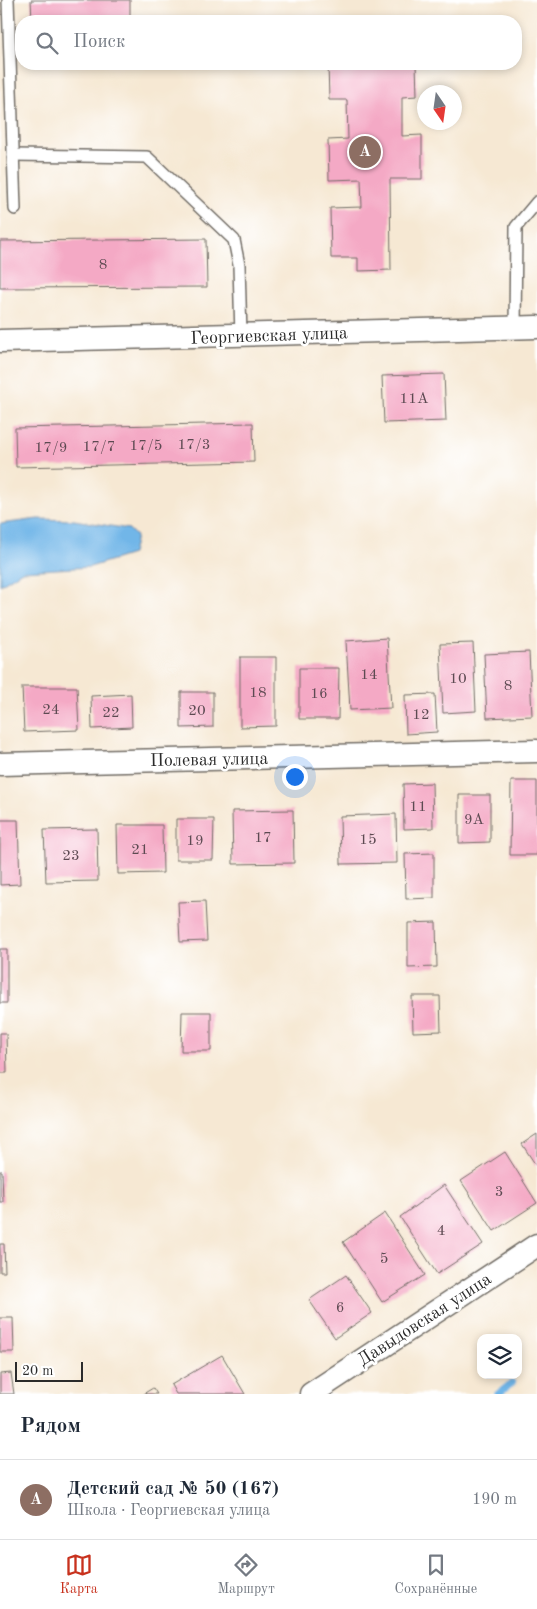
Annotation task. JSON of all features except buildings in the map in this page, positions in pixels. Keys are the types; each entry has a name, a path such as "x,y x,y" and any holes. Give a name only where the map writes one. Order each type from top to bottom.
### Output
{"street":[{"name":"Георгиевская улица","path":"0,342 526,327"},
{"name":"Полевая улица","path":"0,764 537,751"},
{"name":"Давыдовская улица","path":"310,1394 537,1245"}],"lane":[{"path":"8,0 15,209"},
{"path":"13,155 147,157 234,240 239,264 241,336"},
{"path":"526,327 516,227 537,202"}],"water":[{"path":"38,519 74,520 129,529 136,536 132,554 90,567 22,571 0,585 0,524"}],"waterway":[{"path":"498,1394 512,1383"}],"place":[{"name":"Детский сад № 50 (167)","path":"365,152"}]}
